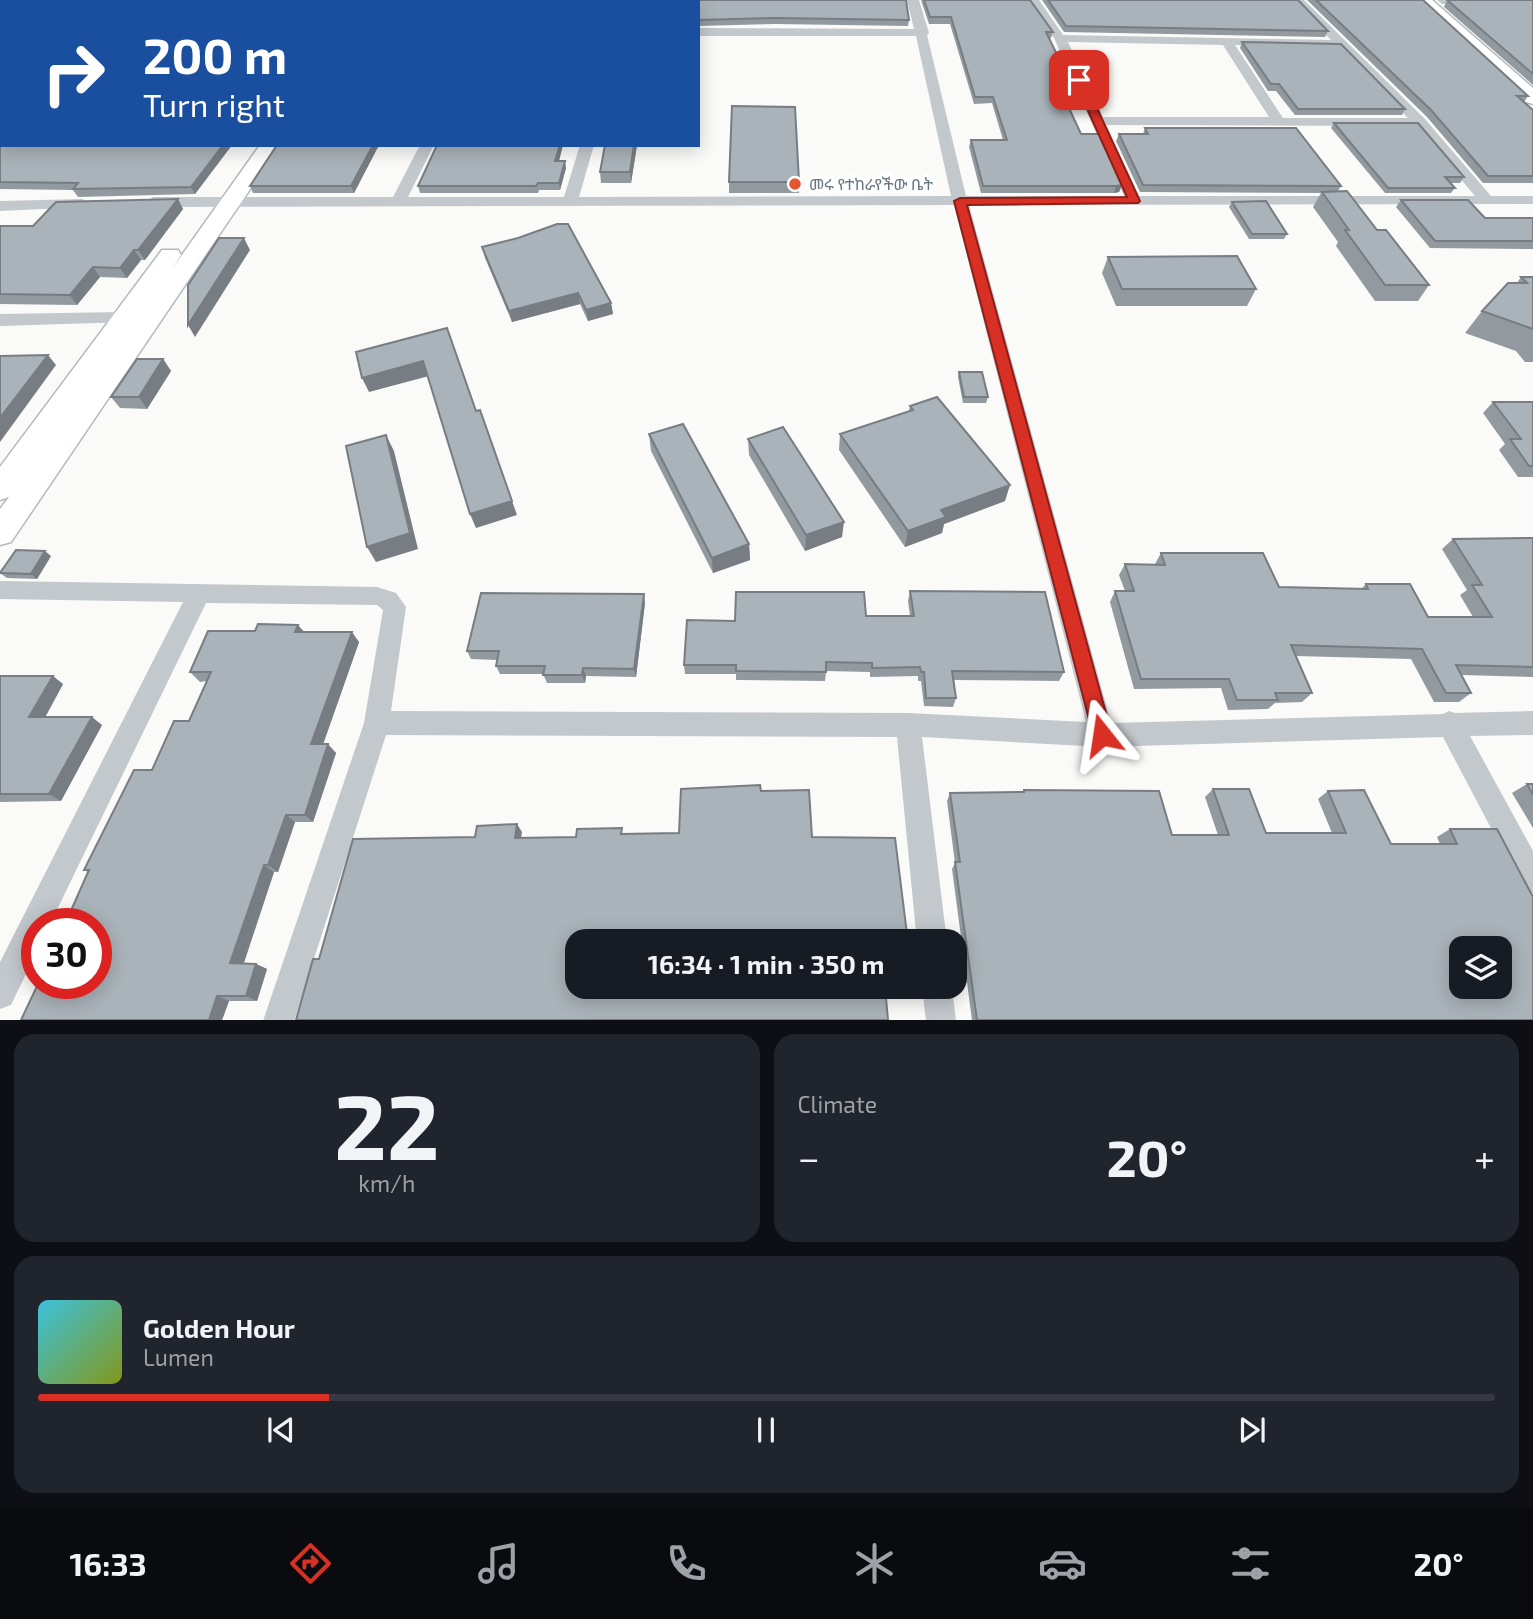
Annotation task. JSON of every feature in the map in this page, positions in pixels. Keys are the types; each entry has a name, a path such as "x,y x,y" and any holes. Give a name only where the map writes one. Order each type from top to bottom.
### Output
{"street":[{"path":"913,0 923,33 960,201 1102,735"},
{"path":"1033,0 1060,38 1134,201"},
{"path":"1298,0 1420,122 1488,200"},
{"path":"1423,0 1533,98"},
{"path":"1442,1 1533,0"},
{"path":"1442,1 1533,80"},
{"path":"700,32 923,33"},
{"path":"1060,38 1341,44"},
{"path":"1226,40 1277,119"},
{"path":"1097,121 1277,119 1420,122"},
{"path":"0,533 7,512 220,202 251,147"},
{"path":"0,489 123,318 268,147"},
{"path":"397,202 426,147"},
{"path":"570,202 586,147"},
{"path":"140,203 1533,200"},
{"path":"0,206 98,204"},
{"path":"0,320 123,318"},
{"path":"0,590 377,596 388,600 395,607 377,723 278,1020"},
{"path":"0,994 198,595"},
{"path":"377,723 908,725 1102,735 1449,723 1533,723"},
{"path":"1449,723 1533,878"},
{"path":"908,725 931,929"},
{"path":"938,999 941,1020"}],"building":[{"path":"700,0 906,0 909,20 700,20"},
{"path":"924,0 1030,0 1053,32 1046,32 1062,65 1056,65 1069,91 1061,91 1081,134 1099,134 1122,185 983,186 971,140 1007,140 993,97 975,97 951,17 930,17"},
{"path":"1048,0 1298,0 1328,31 1066,26"},
{"path":"1316,0 1423,0 1528,96 1517,96 1533,110 1533,176 1488,176 1431,110"},
{"path":"1447,0 1533,0 1533,74"},
{"path":"1242,42 1341,44 1405,109 1298,109 1279,84 1271,84"},
{"path":"732,106 795,107 799,182 729,182"},
{"path":"1334,123 1418,123 1464,177 1445,177 1455,188 1388,188"},
{"path":"1145,128 1296,128 1341,186 1143,185 1119,134 1148,134"},
{"path":"0,147 221,147 191,187 73,189 78,183 0,182"},
{"path":"276,147 372,147 351,186 250,186"},
{"path":"436,147 559,147 555,161 565,161 559,183 538,183 536,186 418,186"},
{"path":"605,147 634,147 630,172 600,172"},
{"path":"1347,191 1377,230 1386,230 1429,285 1385,285 1345,230 1349,230 1322,192"},
{"path":"178,199 138,250 134,250 120,268 93,267 70,295 0,294 0,226 33,226 56,202"},
{"path":"1401,200 1468,200 1485,218 1533,218 1533,241 1435,241"},
{"path":"1266,201 1287,234 1252,234 1232,202"},
{"path":"557,224 568,224 611,303 586,310 578,293 509,311 482,247"},
{"path":"219,238 244,238 188,325 188,285"},
{"path":"1237,256 1256,289 1122,289 1108,257"},
{"path":"1521,277 1533,277 1533,329 1482,311 1508,283 1527,283"},
{"path":"447,328 512,501 470,514 423,361 362,378 356,352"},
{"path":"48,355 0,418 0,356"},
{"path":"137,359 163,359 139,397 111,397"},
{"path":"959,372 982,372 988,397 964,397"},
{"path":"937,397 1010,485 941,510 946,517 908,531 840,434 913,410 910,406"},
{"path":"1493,402 1533,402 1533,466 1529,466 1510,439 1521,439"},
{"path":"683,424 749,544 712,558 649,434"},
{"path":"783,427 844,522 806,535 748,439"},
{"path":"386,435 410,533 367,547 346,446"},
{"path":"1533,538 1533,667 1456,665 1471,693 1446,693 1422,649 1291,645 1312,693 1275,693 1278,700 1237,700 1229,679 1141,679 1115,591 1134,591 1125,564 1165,565 1161,553 1263,553 1279,587 1368,589 1366,584 1410,584 1428,617 1492,617 1472,585 1482,585 1453,539"},
{"path":"16,550 45,551 31,574 0,573"},
{"path":"910,591 1045,592 1064,672 952,671 956,698 926,698 924,672 921,672 920,667 872,668 872,663 826,662 826,672 736,671 736,665 684,665 687,620 735,621 736,592 864,592 866,616 914,616"},
{"path":"481,593 644,594 634,669 583,668 582,675 543,675 545,666 496,666 499,651 467,651"},
{"path":"258,624 298,625 295,632 352,632 311,744 328,744 305,815 286,815 268,865 264,865 230,963 256,964 246,996 217,996 209,1020 21,1020 31,999 112,999 112,908 72,908 89,870 84,870 134,770 152,770 174,721 189,721 211,672 190,672 208,631 255,631"},
{"path":"0,676 53,676 29,717 92,717 49,794 0,794"},
{"path":"1527,784 1533,784 1533,795"},
{"path":"760,785 761,791 809,790 812,837 895,838 906,929 565,929 565,999 886,999 888,1020 296,1020 313,959 319,959 353,839 475,837 477,826 517,824 515,838 576,837 577,829 622,828 621,834 679,833 681,789"},
{"path":"1213,789 1249,789 1266,833 1346,833 1328,791 1364,790 1391,844 1457,844 1450,829 1497,829 1533,897 1533,1020 977,1020 967,929 964,929 955,862 960,862 950,793 1024,790 1159,791 1172,835 1229,835"}],"place":[{"name":"መሩ የተከራየችው ቤት","path":"795,184"}],"route":[{"path":"1079,80 1134,201 960,201 1102,735"}]}
